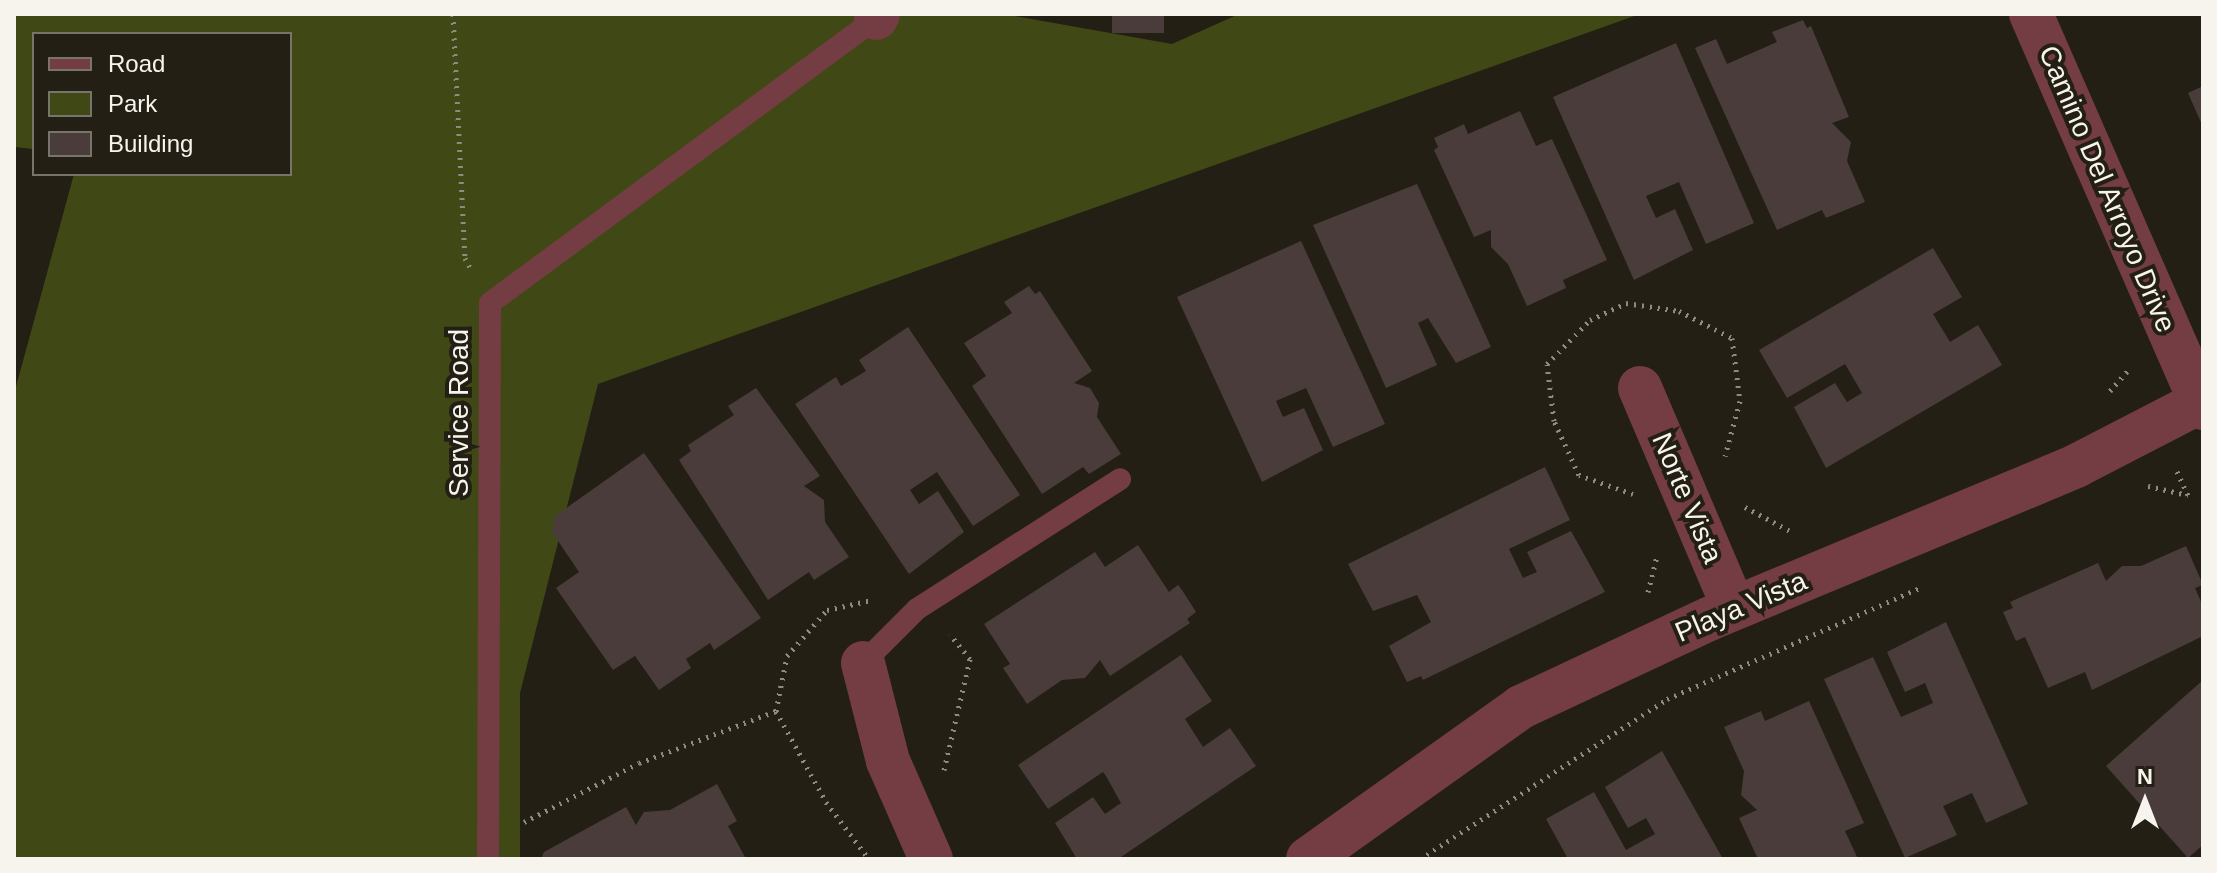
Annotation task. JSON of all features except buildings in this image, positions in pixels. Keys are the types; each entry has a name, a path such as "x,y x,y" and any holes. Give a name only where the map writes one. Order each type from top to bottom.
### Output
{"street":[{"name":"Camino Del Arroyo Drive","path":"2031,14 2201,405"},
{"name":"Norte Vista","path":"1640,388 1734,608"},
{"name":"Playa Vista","path":"1308,859 1521,707 1734,608 2076,466 2201,405"},
{"path":"863,663 888,761 931,859"}],"lane":[{"name":"Service Road","path":"488,850 490,303 877,16"},
{"path":"863,663 917,609 1120,479"}],"path":[{"path":"453,14 465,258 490,303"},
{"path":"2130,368 2188,495 2152,484 2140,489"},
{"path":"1420,859 1667,699 1932,582"},
{"path":"488,850 639,763 776,711 826,802 869,859"}],"green space":[{"path":"14,14 1004,14 1172,44 1239,14 1640,14 598,384 520,693 520,859 14,859 14,394 73,176 292,176 292,32 32,32 32,149 14,147"}]}
